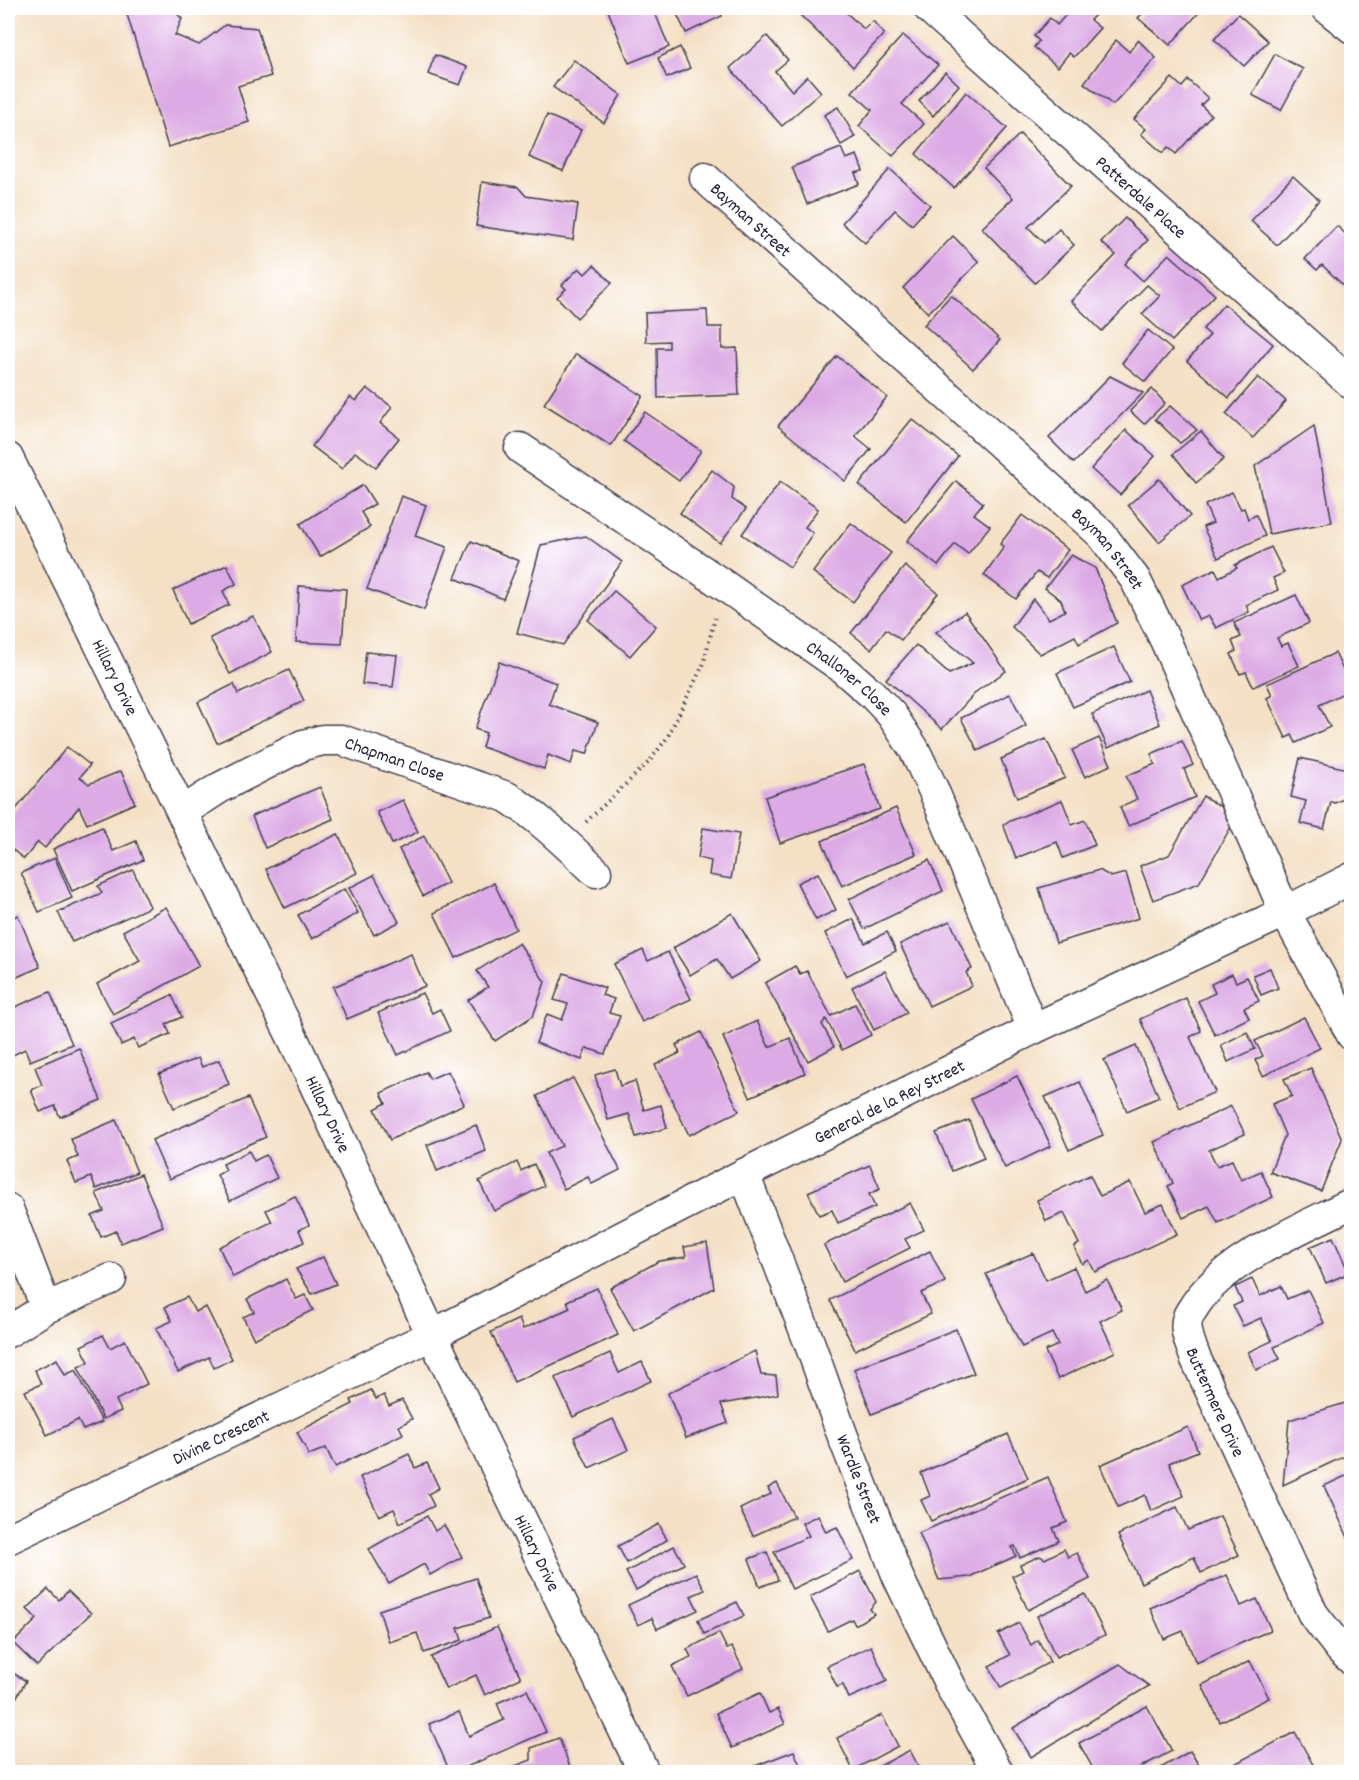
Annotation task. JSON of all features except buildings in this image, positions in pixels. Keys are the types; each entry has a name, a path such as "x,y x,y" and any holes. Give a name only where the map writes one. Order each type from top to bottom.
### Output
{"street":[{"name":"Patterdale Place","path":"929,8 1352,384"},
{"path":"1327,8 1352,28"},
{"name":"Bayman Street","path":"705,178 1101,534 1135,579 1156,621 1285,912 1352,1035"},
{"name":"Challoner Close","path":"520,448 841,667 891,714 914,749 933,789 1033,1029"},
{"name":"Hillary Drive","path":"11,477 182,812 296,1045 432,1335 645,1773"},
{"name":"Chapman Close","path":"182,812 221,787 303,745 323,740 341,740 507,797 530,812 596,872"},
{"name":"General de la Rey Street","path":"432,1335 744,1174 1033,1029 1285,912 1352,878"},
{"name":"Wardle Street","path":"744,1174 898,1577 951,1687 998,1773"},
{"name":"Buttermere Drive","path":"1352,1203 1255,1253 1219,1278 1201,1296 1188,1316 1187,1324 1195,1357 1313,1614 1341,1650 1352,1660"},
{"path":"8,1209 46,1308"},
{"path":"8,1332 46,1308 111,1279"},
{"name":"Divine Crescent","path":"8,1539 432,1335"}],"path":[{"path":"565,842 649,762 667,738 703,665 722,585"}]}
